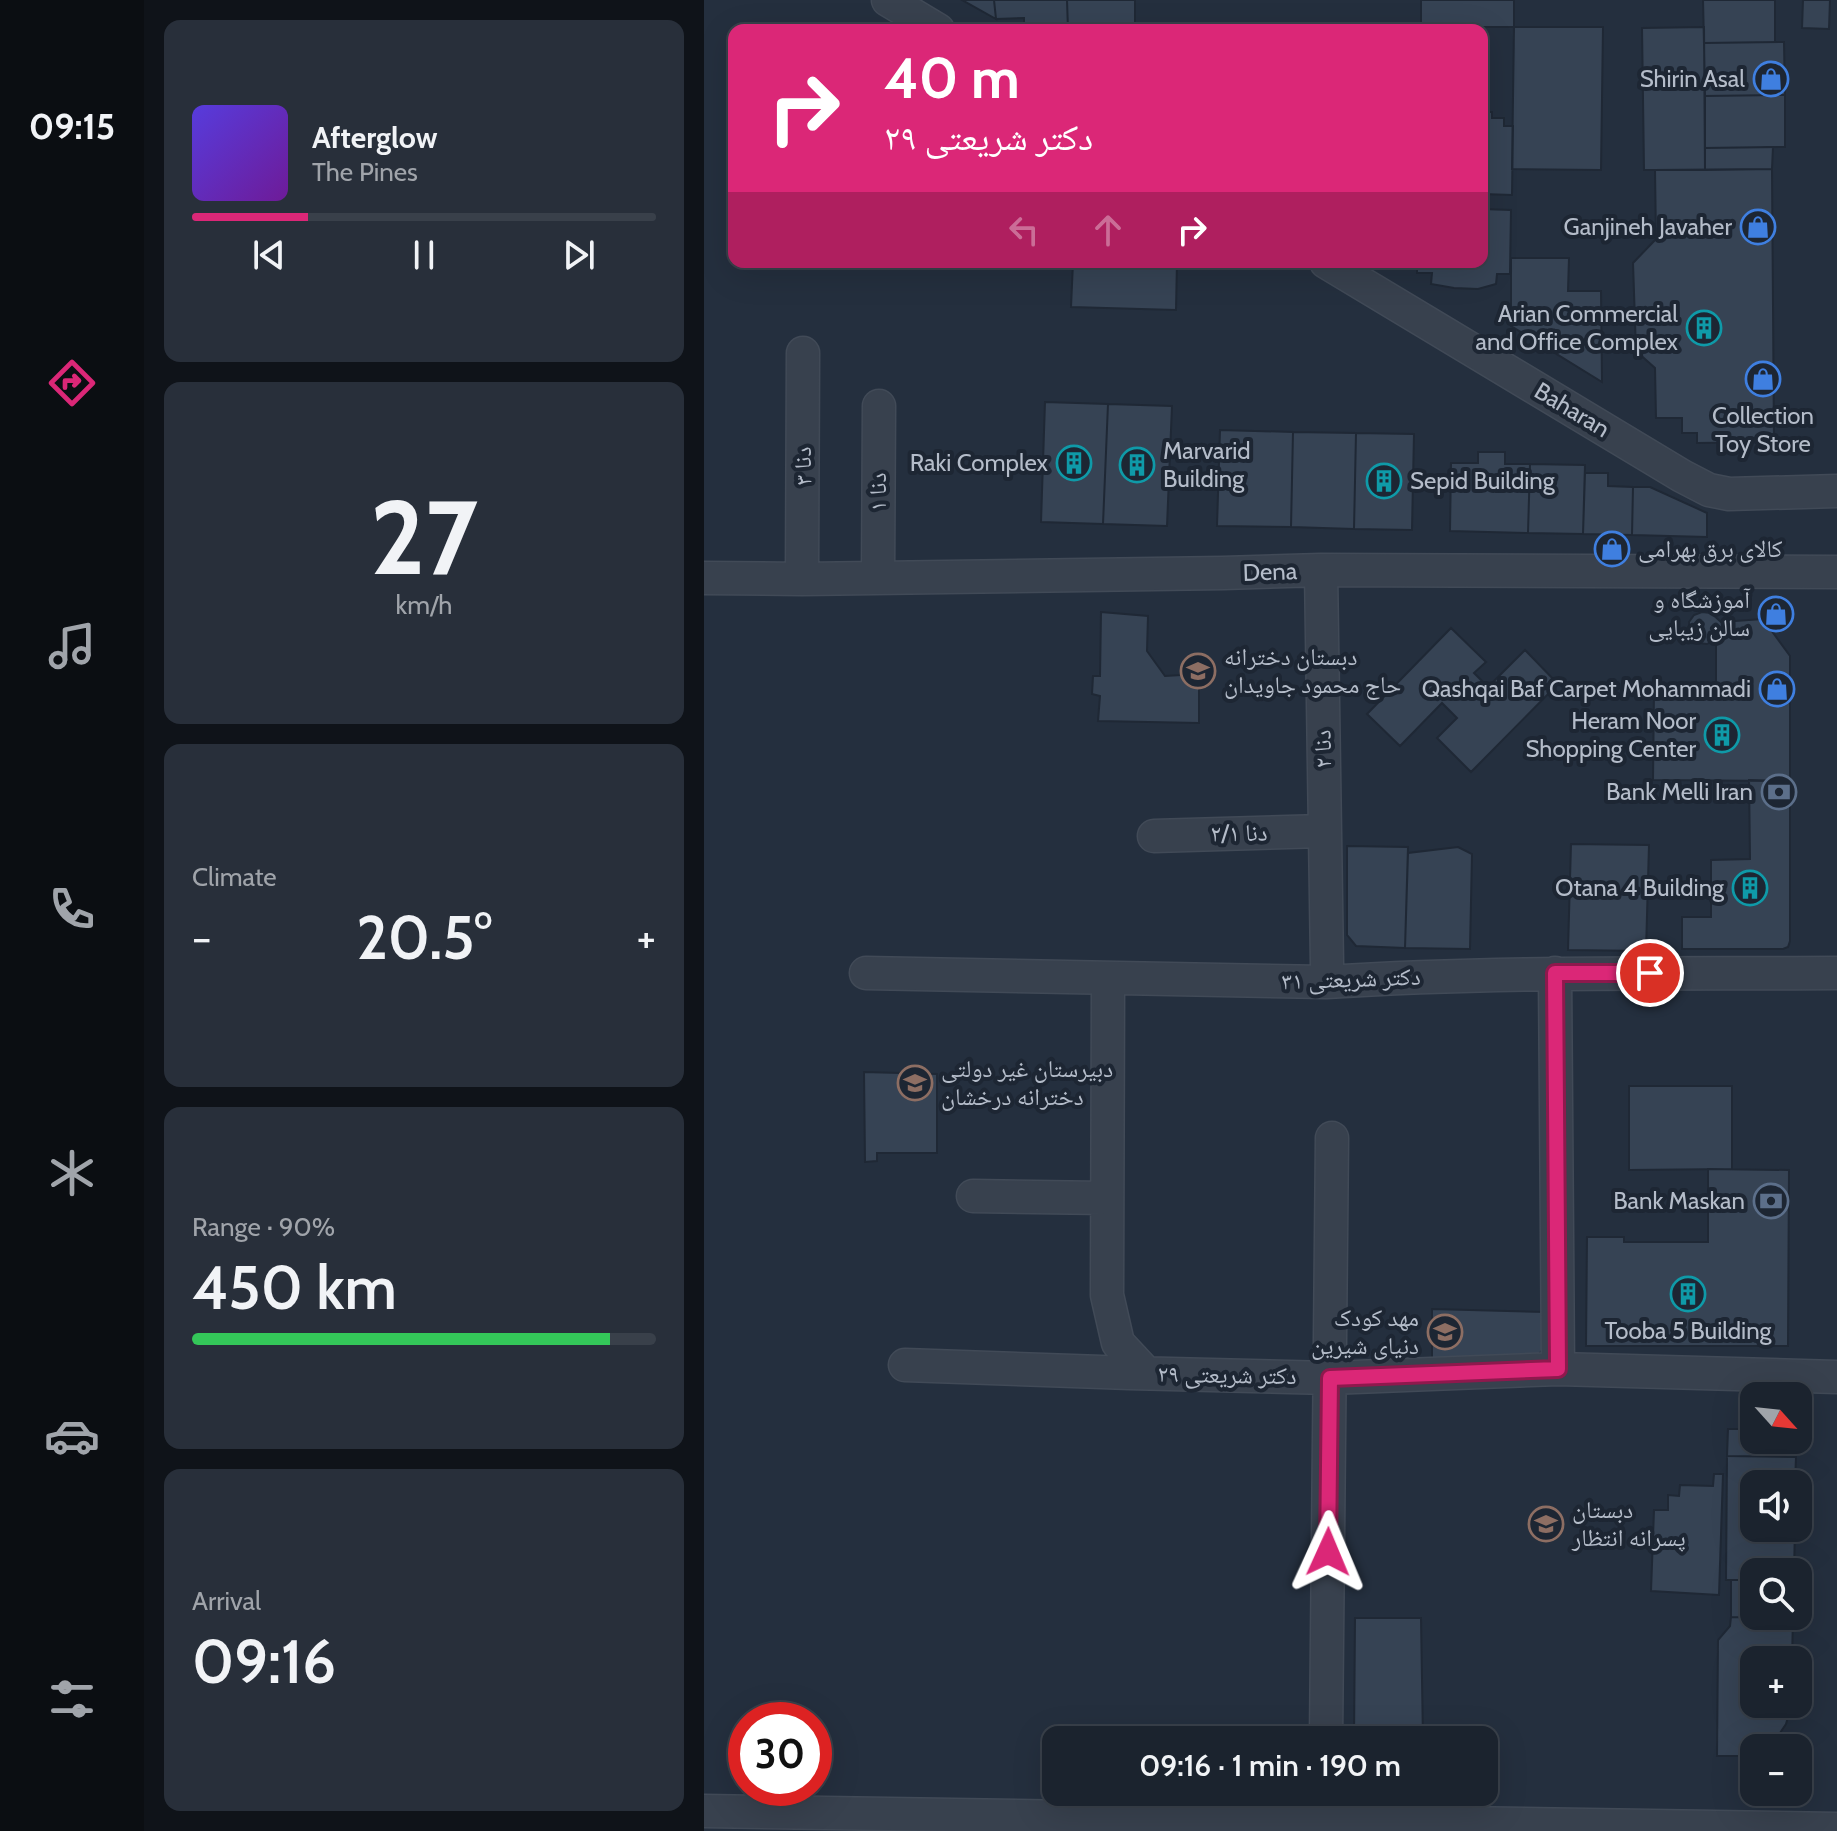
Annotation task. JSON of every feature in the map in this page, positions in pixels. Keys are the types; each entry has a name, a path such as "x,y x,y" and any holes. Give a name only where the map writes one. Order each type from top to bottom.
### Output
{"street":[{"path":"888,0 928,24"},
{"name":"Baharan","path":"1336,268 1709,490 1729,494 1837,491"},
{"name":"۳ دنا","path":"802,579 803,353"},
{"name":"۱ دنا","path":"878,577 879,406"},
{"name":"Dena","path":"704,578 1321,570 1837,572"},
{"name":"۲ دنا","path":"1321,570 1327,965"},
{"name":"۲/۱ دنا","path":"1154,836 1324,831"},
{"name":"۳۱ دکتر شریعتی","path":"866,973 1326,982 1555,973 1837,973"},
{"path":"1555,973 1558,1369"},
{"path":"1108,979 1107,1295 1118,1343 1146,1373"},
{"path":"1326,1726 1332,1138"},
{"path":"973,1196 1107,1198"},
{"name":"۲۹ دکتر شریعتی","path":"905,1365 1330,1378 1558,1369 1837,1377"},
{"path":"704,1811 1326,1806 1837,1829"}],"building":[{"path":"962,0 994,0 996,19"},
{"path":"994,0 1067,0 1068,24 1024,24 1024,18 996,19"},
{"path":"1067,0 1135,0 1135,24 1068,24"},
{"path":"1421,0 1514,0 1514,27 1421,24"},
{"path":"1703,0 1775,0 1775,42 1704,43"},
{"path":"1803,0 1830,0 1829,29 1802,28"},
{"path":"1514,27 1603,27 1601,170 1512,169"},
{"path":"1704,27 1705,170 1644,170 1642,28"},
{"path":"1784,42 1785,95 1705,96 1704,43"},
{"path":"1785,95 1785,147 1705,148 1705,96"},
{"path":"1488,112 1492,112 1492,118 1504,118 1504,126 1513,126 1512,195 1488,194"},
{"path":"1773,147 1772,169 1705,170 1705,148"},
{"name":"Arian Commercial and Office Complex","path":"1772,169 1774,442 1697,443 1697,433 1682,433 1682,418 1656,418 1655,368 1636,351 1633,263 1656,239 1655,170"},
{"path":"1488,209 1511,210 1510,274 1497,274 1496,284 1478,289 1454,288 1431,284 1432,273 1417,273 1417,268 1488,268"},
{"path":"1511,258 1569,258 1568,291 1601,291 1602,382 1511,326"},
{"path":"1073,268 1177,268 1176,310 1071,307"},
{"name":"Raki Complex","path":"1045,402 1108,404 1103,524 1041,522"},
{"name":"Marvarid Building","path":"1108,404 1172,406 1167,526 1103,524"},
{"path":"1220,430 1293,432 1291,527 1217,526"},
{"path":"1293,432 1356,433 1354,529 1291,527"},
{"name":"Sepid Building","path":"1356,433 1414,434 1412,530 1354,529"},
{"path":"1478,452 1505,452 1505,464 1530,464 1528,533 1450,531 1451,463 1478,463"},
{"path":"1530,464 1585,465 1583,534 1528,533"},
{"path":"1585,473 1608,473 1608,486 1633,487 1632,535 1583,534"},
{"path":"1633,487 1650,487 1707,513 1707,537 1632,535"},
{"path":"1101,612 1148,616 1147,651 1165,676 1199,674 1199,723 1098,721 1100,696 1092,694 1093,676 1100,676"},
{"name":"Heram Noor Shopping Center","path":"1711,613 1721,622 1763,619 1790,656 1790,781 1653,780 1654,690 1716,690 1716,639 1707,644 1698,643 1690,637 1689,622 1694,615"},
{"path":"1451,628 1486,662 1474,673 1488,687 1525,650 1558,684 1471,772 1437,738 1457,718 1442,703 1400,746 1367,714"},
{"name":"Otana 4 Building","path":"1749,780 1790,781 1788,947 1682,949 1682,917 1711,917 1711,860 1750,859"},
{"path":"1571,844 1649,845 1646,951 1568,950"},
{"path":"1347,846 1408,847 1405,948 1356,946 1347,935"},
{"path":"1458,847 1472,854 1470,949 1405,948 1408,853"},
{"path":"864,1072 937,1074 937,1153 877,1153 877,1161 865,1162"},
{"path":"1629,1086 1732,1086 1732,1169 1629,1170"},
{"name":"Tooba 5 Building","path":"1708,1169 1789,1170 1788,1346 1586,1346 1587,1237 1624,1237 1624,1242 1708,1242"},
{"path":"1432,1309 1546,1312 1546,1345 1534,1361 1432,1360"},
{"path":"1728,1429 1740,1429 1740,1454 1796,1454 1796,1457 1727,1456"},
{"path":"1727,1456 1796,1457 1796,1470 1740,1470 1740,1542 1795,1542 1794,1558 1740,1558 1740,1580 1726,1580"},
{"path":"1714,1474 1723,1474 1719,1595 1651,1591 1654,1510 1668,1510 1668,1495 1679,1496 1680,1485 1713,1486"},
{"path":"1731,1580 1740,1580 1740,1617 1731,1617"},
{"path":"1731,1617 1740,1617 1740,1630 1793,1630 1792,1646 1740,1646 1740,1718 1788,1718 1779,1734 1740,1734 1740,1756 1717,1756 1718,1640 1730,1626"},
{"path":"1355,1618 1421,1618 1423,1726 1354,1726"}],"place":[{"name":"Shirin Asal","path":"1771,79"},
{"name":"Ganjineh Javaher","path":"1758,227"},
{"name":"Arian Commercial and Office Complex","path":"1704,328"},
{"name":"Collection Toy Store","path":"1763,379"},
{"name":"Raki Complex","path":"1074,463"},
{"name":"Marvarid Building","path":"1137,465"},
{"name":"Sepid Building","path":"1384,481"},
{"name":"کالای برق بهرامی","path":"1612,549"},
{"name":"آموزشگاه و سالن زیبایی","path":"1776,614"},
{"name":"دبستان دخترانه حاج محمود جاویدان","path":"1198,671"},
{"name":"Qashqai Baf Carpet Mohammadi","path":"1777,689"},
{"name":"Heram Noor Shopping Center","path":"1722,735"},
{"name":"Bank Melli Iran","path":"1779,792"},
{"name":"Otana 4 Building","path":"1750,888"},
{"name":"دبیرستان غیر دولتی دخترانه درخشان","path":"915,1083"},
{"name":"Bank Maskan","path":"1771,1201"},
{"name":"Tooba 5 Building","path":"1688,1294"},
{"name":"مهد کودک دنیای شیرین","path":"1445,1332"},
{"name":"دبستان پسرانه انتظار","path":"1546,1524"}],"route":[{"path":"1328,1552 1330,1378 1558,1369 1555,973 1650,973"}]}
